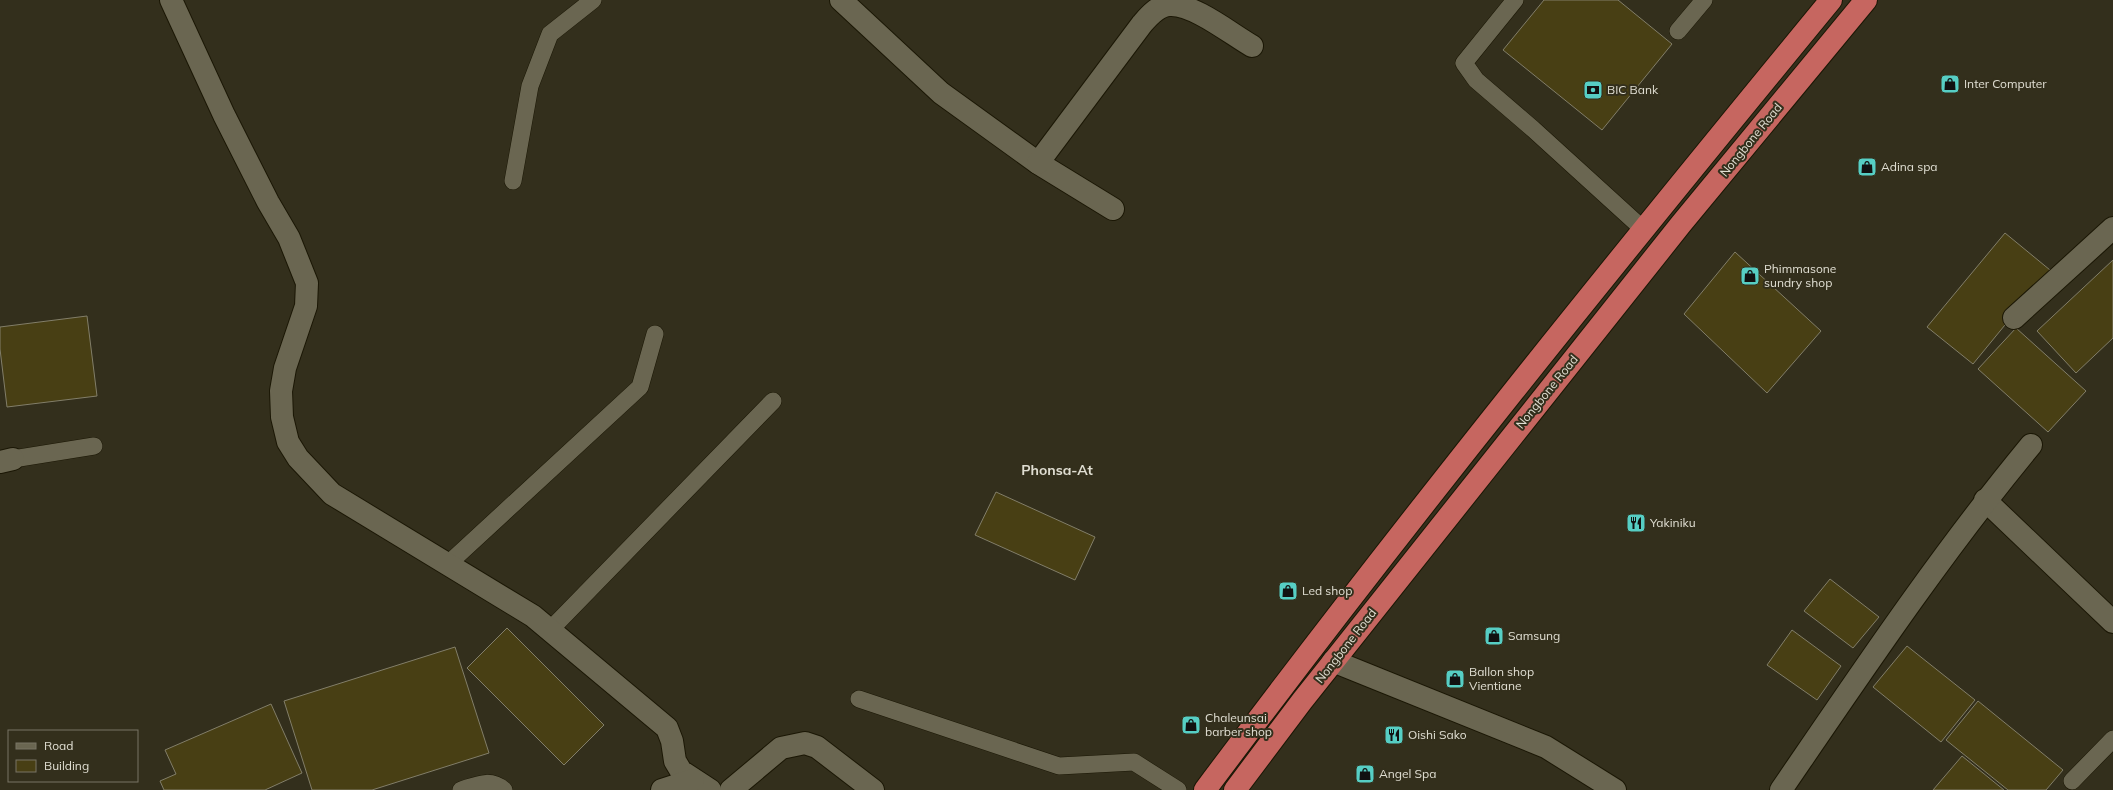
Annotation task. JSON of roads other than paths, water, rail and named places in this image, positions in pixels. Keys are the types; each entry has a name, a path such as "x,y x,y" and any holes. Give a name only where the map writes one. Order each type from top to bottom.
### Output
{"highway":[{"name":"Nongbone Road","path":"1205,790 1309,651 1644,230 1832,0"},
{"name":"Nongbone Road","path":"1235,790 1333,661 1676,230 1866,0"}],"street":[{"path":"171,0 224,115 268,202 289,238 307,283 306,306 285,368 281,391 282,417 288,442 298,458 332,494 533,616 667,728 672,741 675,761 681,771 702,785"},
{"path":"841,0 941,93 1038,163 1113,209"},
{"path":"1038,163 1142,24 1155,10 1169,4 1191,10 1252,46"},
{"path":"2014,318 2113,228"},
{"path":"1781,790 1920,588 1986,500 2030,445"},
{"path":"1986,500 2113,622"},
{"path":"1333,661 1546,747 1615,790"},
{"path":"730,790 781,748 805,743 817,747 873,790"},
{"path":"662,790 702,785"}],"lane":[{"path":"513,181 530,86 550,34 593,0"},
{"path":"1515,0 1464,63 1476,80 1533,129 1644,230"},
{"path":"1678,30 1704,0"},
{"path":"447,565 640,387 655,334"},
{"path":"550,630 773,401"},
{"path":"7,461 94,446"},
{"path":"859,699 1059,766 1134,762 1178,790"},
{"path":"2072,781 2113,739"},
{"path":"461,790 486,782 499,786 504,790"}],"place":[{"name":"Inter Computer","path":"1950,84"},
{"name":"BIC Bank","path":"1593,90"},
{"name":"Adina spa","path":"1867,167"},
{"name":"Phimmasone sundry shop","path":"1750,276"},
{"name":"Yakiniku","path":"1636,523"},
{"name":"Led shop","path":"1288,591"},
{"name":"Samsung","path":"1494,636"},
{"name":"Ballon shop Vientiane","path":"1455,679"},
{"name":"Chaleunsai barber shop","path":"1191,725"},
{"name":"Oishi Sako","path":"1394,735"},
{"name":"Angel Spa","path":"1365,774"}],"district":[{"name":"Phonsa-At","path":"1057,470"}]}
